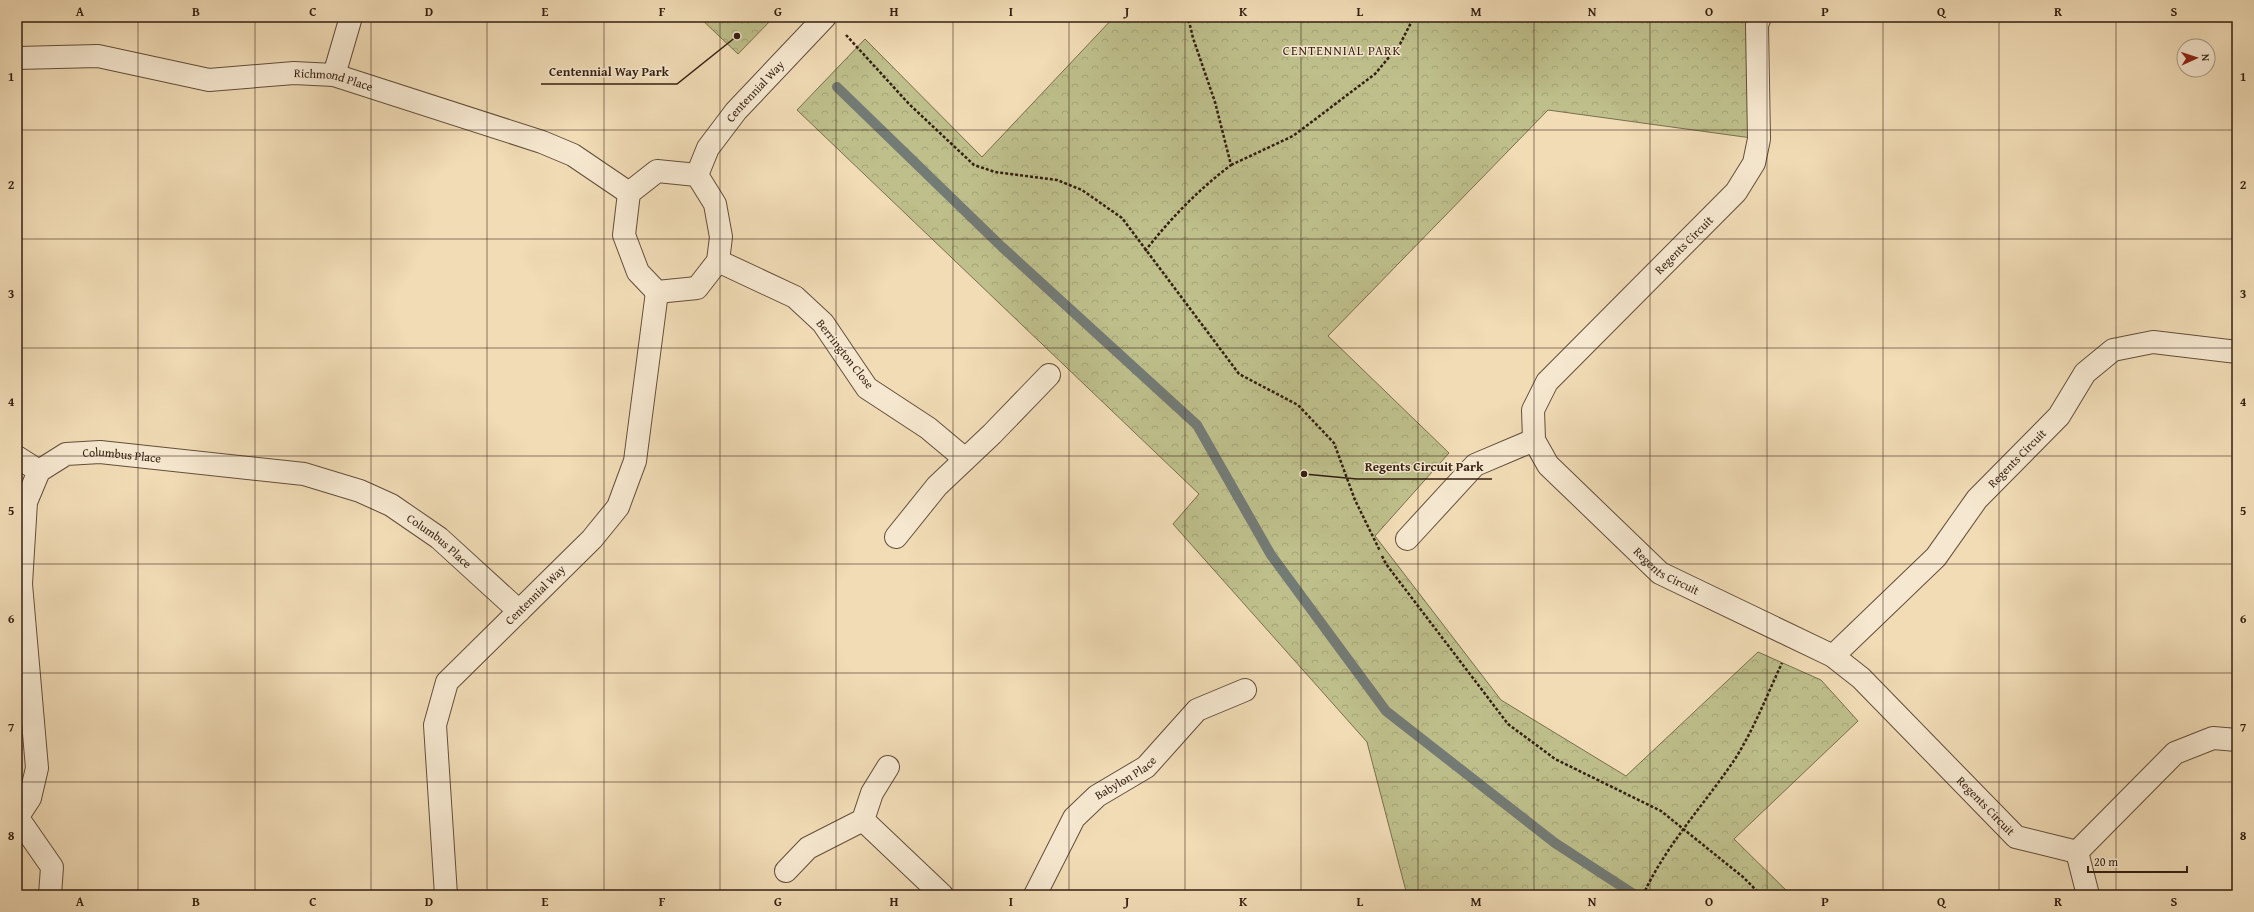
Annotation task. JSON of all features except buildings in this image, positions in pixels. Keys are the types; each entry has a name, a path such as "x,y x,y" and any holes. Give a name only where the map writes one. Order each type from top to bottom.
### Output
{"street":[{"path":"334,75 351,17"},
{"name":"Centennial Way","path":"697,175 708,148 736,111 825,17"},
{"name":"Regents Circuit","path":"1760,17 1757,25 1759,139 1754,163 1736,192 1547,382 1533,410 1534,440 1548,465 1660,573 1834,656 1861,678 2016,837 2077,852"},
{"name":"Richmond Place","path":"17,58 98,56 209,80 294,73 334,75 542,142 573,155 629,193"},
{"path":"657,171 697,175 714,204 721,237 718,261 697,288 657,292 638,272 624,235 629,193 657,171"},
{"name":"Berrington Close","path":"718,261 795,297 823,324 867,388 928,428 965,459"},
{"name":"Centennial Way","path":"446,895 435,725 447,682 592,539 618,507 635,461 657,292"},
{"name":"Regents Circuit","path":"1834,656 1936,557 1977,499 2059,416 2085,373 2113,350 2154,342 2237,352"},
{"path":"896,537 938,486 1049,375"},
{"path":"1407,539 1475,465 1534,440"},
{"name":"Columbus Place","path":"39,472 66,454 100,452 304,474 360,491 391,504 439,538 519,611"},
{"path":"17,457 39,472 26,502 21,584 37,768 30,798 17,818 52,867 50,895"},
{"name":"Babylon Place","path":"1035,895 1074,818 1097,796 1146,766 1197,710 1245,690"},
{"path":"2088,895 2077,852 2175,753 2213,738 2237,740"},
{"path":"786,871 808,848 863,820 872,793 888,767"},
{"path":"863,820 942,895"}],"path":[{"path":"1188,17 1193,38 1215,102 1231,165"},
{"path":"1145,251 1173,216 1203,186 1231,165 1293,136 1375,74 1400,44 1414,17"},
{"path":"843,32 899,93 974,166 995,172 1057,180 1082,190 1096,200"},
{"path":"1643,895 1648,883 1682,828 1735,759 1751,730 1793,637"}],"green space":[{"path":"699,17 774,17 738,54"},
{"path":"1114,17 1760,17 1759,139 1548,110 1328,336 1449,453 1375,536 1501,700 1626,776 1758,652 1821,680 1858,721 1734,839 1791,895 1407,895 1367,742 1173,524 1199,494 797,110 865,39 982,157"}],"waterway":[{"path":"837,87 1002,247 1197,425 1271,555 1386,711 1555,843 1635,895"}],"place":[{"name":"Centennial Way Park","path":"737,36"},
{"name":"Regents Circuit Park","path":"1304,474"}],"district":[{"name":"CENTENNIAL PARK","path":"1342,50"}]}
